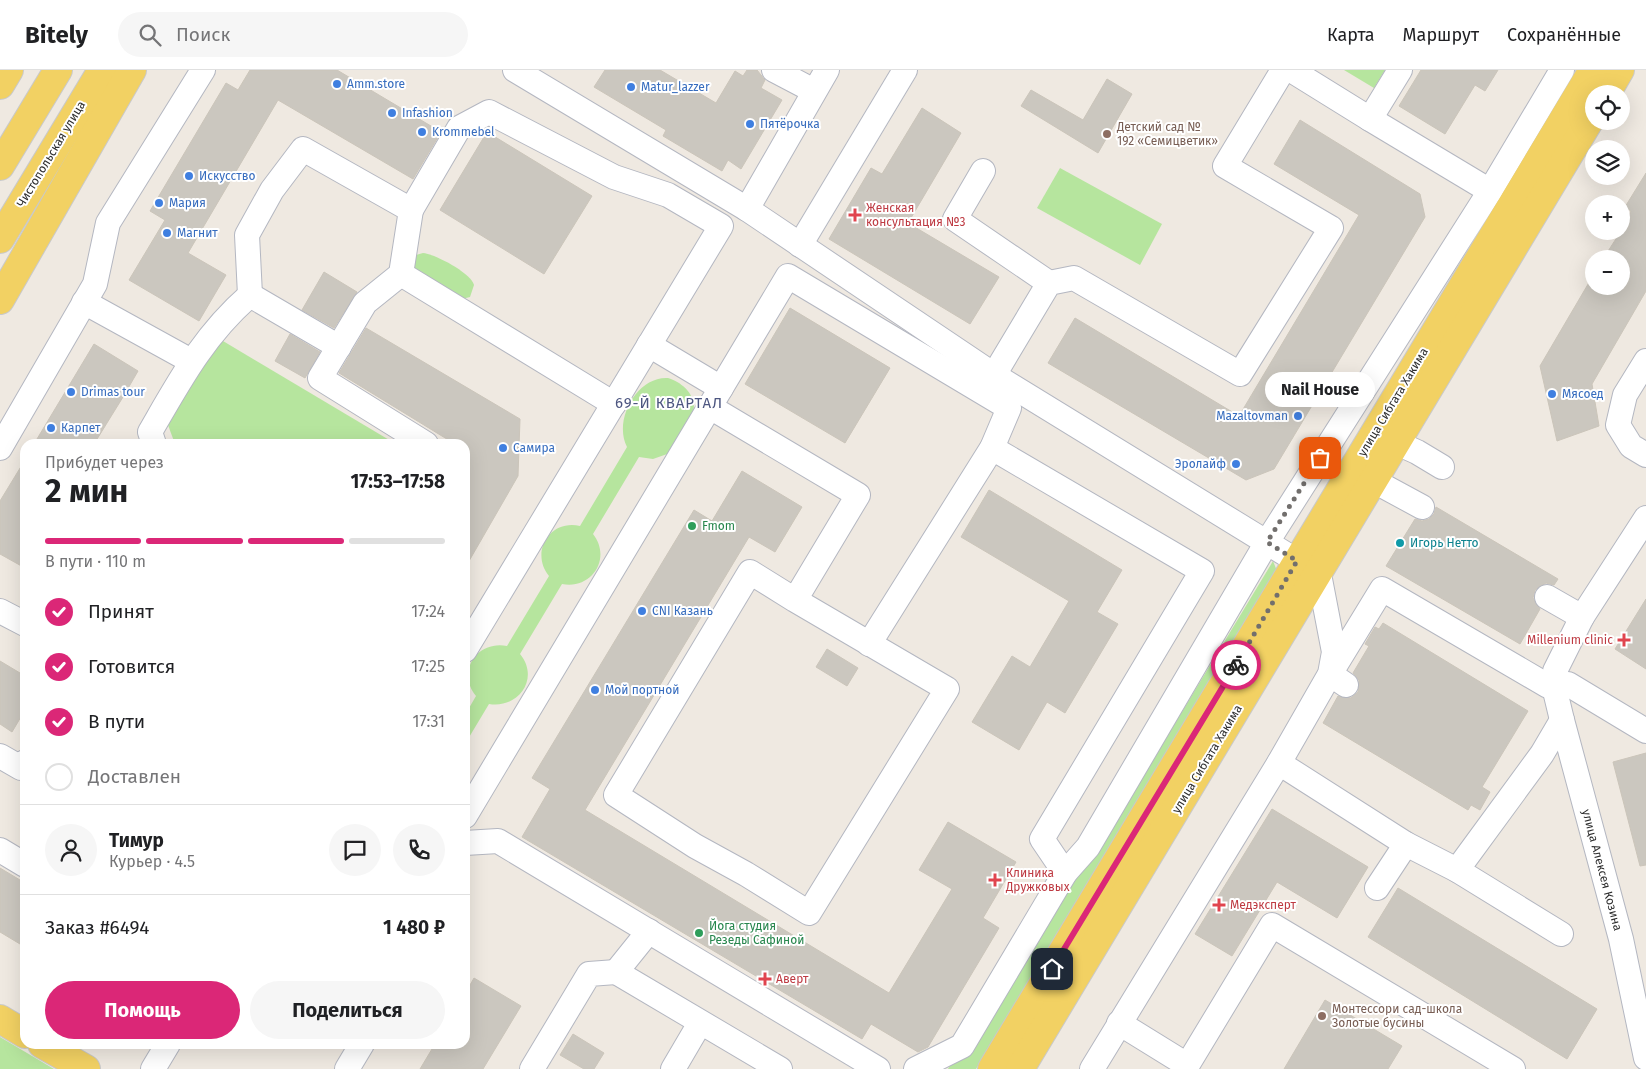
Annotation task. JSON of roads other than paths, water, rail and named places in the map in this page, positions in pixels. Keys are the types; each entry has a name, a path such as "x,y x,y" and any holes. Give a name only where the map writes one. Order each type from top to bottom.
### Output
{"main road":[{"path":"0,85 9,70"},
{"path":"0,166 58,70"},
{"name":"Чистопольская улица","path":"0,239 102,70"},
{"path":"0,300 132,70"},
{"name":"улица Сибгата Хакима","path":"1020,1069 1593,70"},
{"path":"1611,85 1620,70"},
{"name":"улица Сибгата Хакима","path":"992,1069 1308,567 1374,481 1585,129"},
{"path":"0,1019 20,1031"},
{"path":"51,1049 86,1069"}],"lane":[{"path":"0,448 94,284 108,223 203,70"},
{"path":"515,70 549,78 994,374 1308,567 1334,652 1338,680"},
{"path":"774,70 814,92"},
{"path":"747,209 827,70"},
{"path":"800,245 905,70"},
{"path":"983,172 955,219 1049,283 1074,278 1240,374 1332,228 1225,166 1283,70"},
{"path":"1291,70 1490,191"},
{"path":"1370,119 1400,70"},
{"path":"916,1069 962,1046 1065,873 1088,847 1267,542 1490,191 1562,70"},
{"path":"418,439 320,378 365,303 401,274 411,210 459,128 488,112 614,177 668,195 721,226 470,642"},
{"path":"250,295 247,235 272,190 303,149 411,210"},
{"path":"401,274 614,404"},
{"path":"470,808 788,276 1009,408 992,448 869,644"},
{"path":"994,374 1049,283"},
{"path":"250,295 339,347"},
{"path":"152,439 150,432 191,361 224,317 250,295"},
{"path":"84,302 191,361"},
{"path":"649,345 716,398 858,496 795,600"},
{"path":"1646,361 1625,395 1618,426 1631,446 1646,456"},
{"path":"1397,443 1417,452 1442,468"},
{"path":"992,448 1202,571 1042,839 1065,873"},
{"path":"1374,481 1422,507"},
{"path":"1555,684 1555,671 1582,617 1646,518"},
{"path":"750,572 795,600 947,689 809,913 746,874 695,846 616,795 750,572"},
{"path":"1092,1069 1279,763 1338,680 1382,589 1534,679 1548,686 1568,684 1646,730"},
{"path":"1547,597 1582,617"},
{"path":"0,611 20,621"},
{"name":"улица Алексея Козина","path":"1555,684 1562,720 1621,939 1646,1058"},
{"path":"1457,870 1542,754 1562,720"},
{"path":"0,756 20,767"},
{"path":"1279,763 1406,844 1457,870 1561,934"},
{"path":"470,843 498,841 878,1069"},
{"path":"1377,888 1406,844"},
{"path":"0,850 20,862"},
{"path":"1119,1023 1186,1067 1272,925 1513,1069"},
{"path":"616,972 649,931"},
{"path":"532,1069 589,974 616,972 780,1069"},
{"path":"673,1069 700,1023"},
{"path":"153,1069 165,1049"},
{"path":"347,1069 359,1049"}],"place":[{"name":"Amm.store","path":"337,84"},
{"name":"Matur_lazzer","path":"631,87"},
{"name":"Infashion","path":"392,113"},
{"name":"Пятёрочка","path":"750,124"},
{"name":"Krommebel","path":"422,132"},
{"name":"Детский сад № 192 «Семицветик»","path":"1107,134"},
{"name":"Искусство","path":"189,176"},
{"name":"Мария","path":"159,203"},
{"name":"Женская консультация №3","path":"855,215"},
{"name":"Магнит","path":"167,233"},
{"name":"Drimas tour","path":"71,392"},
{"name":"Мясоед","path":"1552,394"},
{"name":"Mazaltovman","path":"1298,416"},
{"name":"Карпет","path":"51,428"},
{"name":"Самира","path":"503,448"},
{"name":"Nail House","path":"1320,458"},
{"name":"Эролайф","path":"1236,464"},
{"name":"Fmom","path":"692,526"},
{"name":"Игорь Нетто","path":"1400,543"},
{"name":"CNI Казань","path":"642,611"},
{"name":"Millenium clinic","path":"1624,640"},
{"name":"Мой портной","path":"595,690"},
{"name":"Клиника Дружковых","path":"995,880"},
{"name":"Медэксперт","path":"1219,905"},
{"name":"Йога студия Резеды Сафиной","path":"699,933"},
{"name":"Аверт","path":"765,979"},
{"name":"Монтессори сад-школа Золотые бусины","path":"1322,1016"}],"district":[{"name":"69-Й КВАРТАЛ","path":"669,403"}]}
